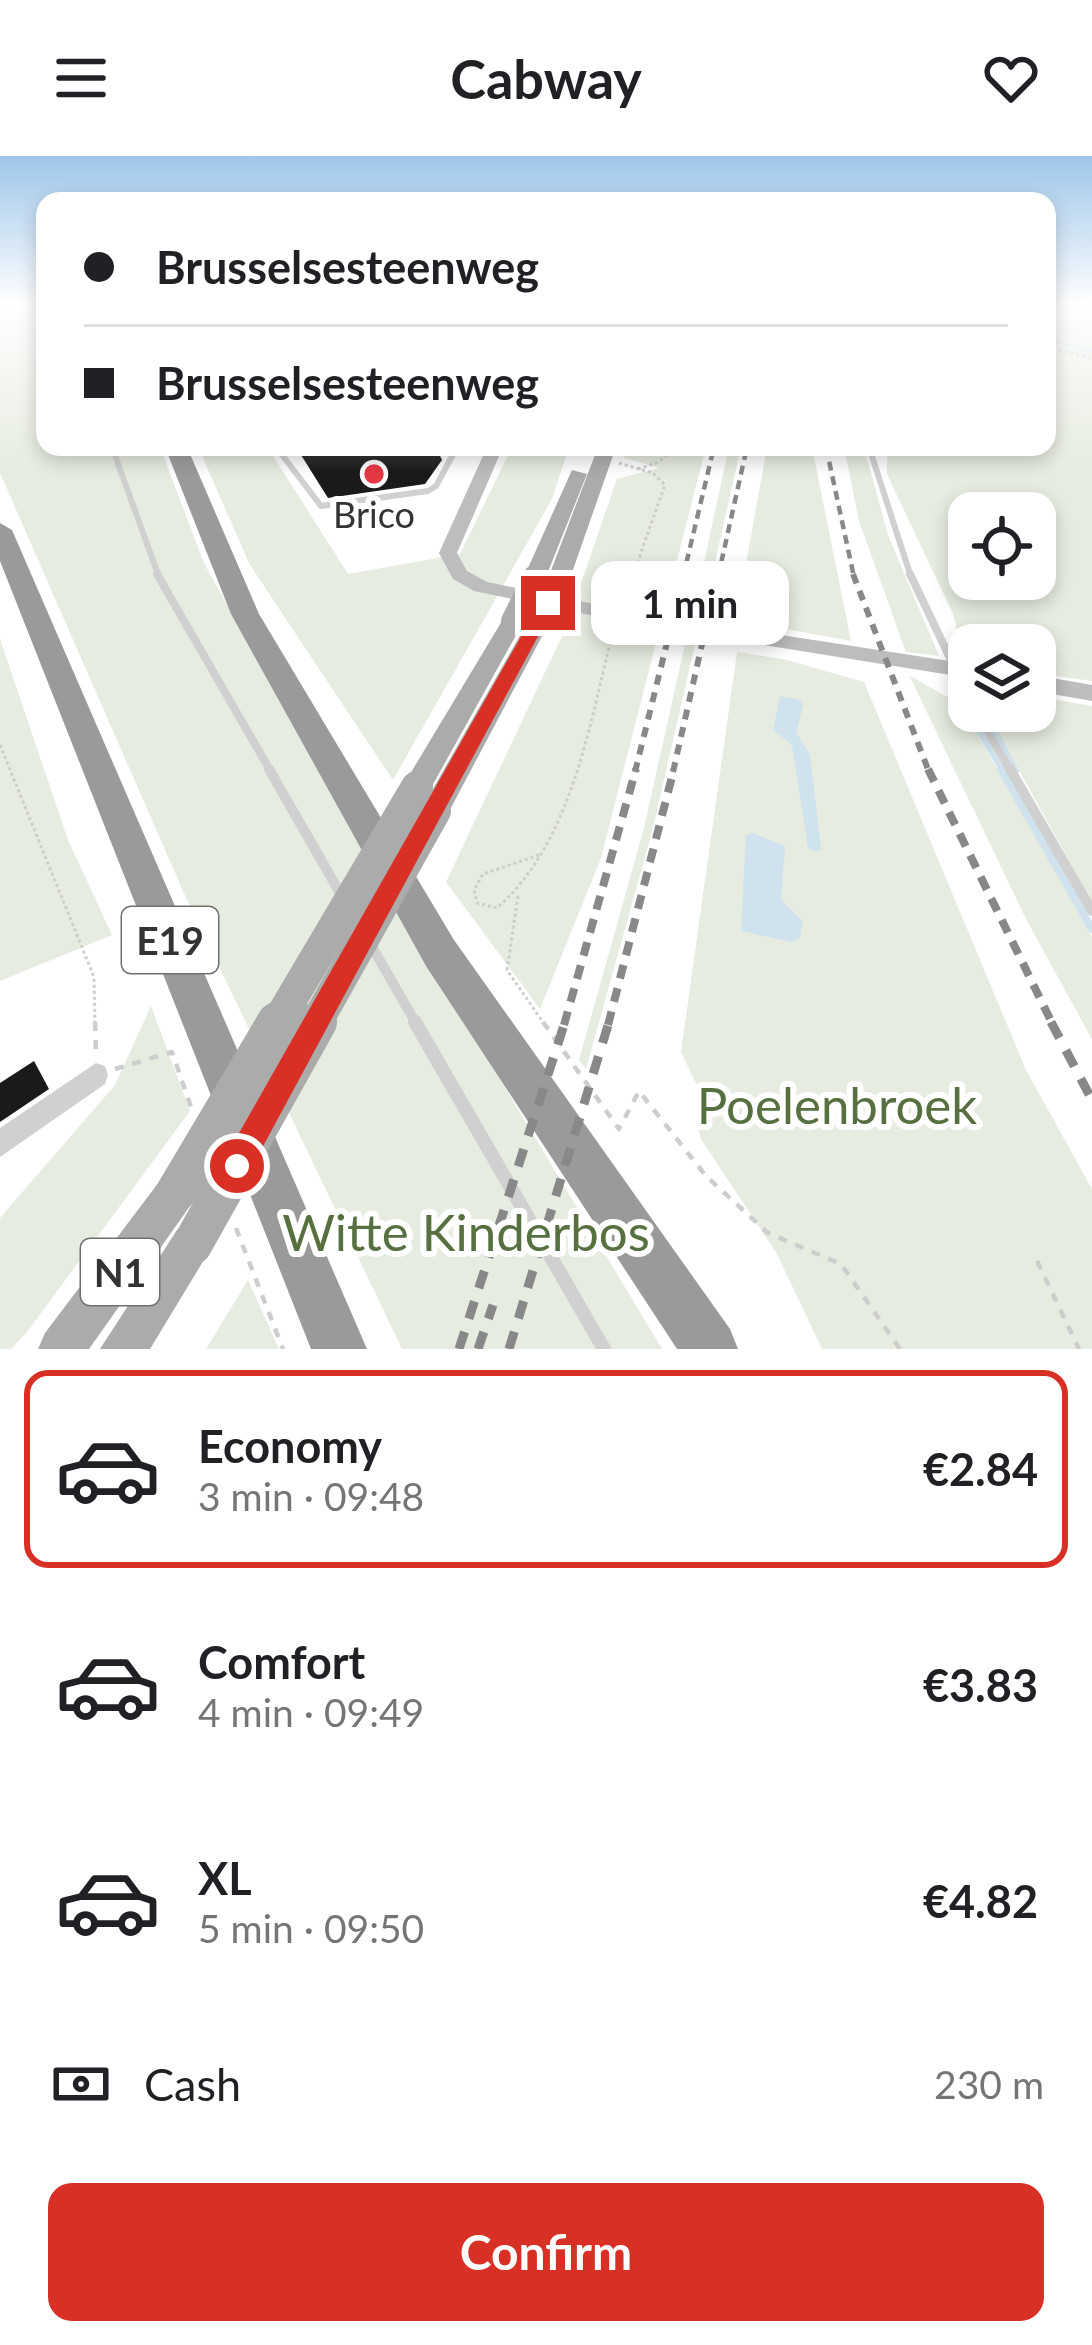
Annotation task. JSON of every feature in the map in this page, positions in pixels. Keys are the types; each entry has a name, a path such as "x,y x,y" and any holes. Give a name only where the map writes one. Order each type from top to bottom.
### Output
{"highway":[{"path":"180,456 245,614 440,953 710,1349"},
{"name":"E19","path":"2,537 339,1349"}],"main road":[{"name":"N1","path":"547,579 585,456"},
{"name":"N1","path":"123,1349 192,1245 612,456"},
{"name":"N1","path":"61,1349 176,1192 426,799"}],"street":[{"path":"491,456 452,542 452,565 481,587 618,615 948,668"},
{"path":"1056,687 1092,693"},
{"path":"0,1144 96,1075"}],"lane":[{"path":"115,456 149,559 604,1349"},
{"path":"283,456 321,506 428,491 436,486 452,456"},
{"path":"872,456 904,561 948,645"},
{"path":"988,732 1092,911"}],"path":[{"path":"614,456 634,470 653,473 665,485 618,615 572,784 518,896 507,970 619,1129 639,1091 706,1176 768,1233 841,1264 900,1349"},
{"path":"624,472 665,456"},
{"path":"0,747 94,976 96,1075"},
{"path":"518,896 497,908 477,903 474,890 483,874 539,855"},
{"path":"1037,1261 1079,1349"}],"green space":[{"name":"Witte Kinderbos","path":"0,362 36,362 36,456 163,456 204,563 357,841 662,1349 402,1349 184,893 0,473"},
{"path":"1056,362 1092,362 1092,681 1056,676 1056,624 956,624 887,474 887,456 1056,456"},
{"path":"202,456 273,456 348,574 460,554 508,456 566,456 552,499 393,780 250,565"},
{"path":"704,456 601,858 540,1009 446,882 564,632 617,479 659,468 624,458"},
{"path":"727,456 739,456 702,620 692,618"},
{"path":"765,456 814,456 851,641 736,620"},
{"path":"846,456 866,456 888,535 939,656 906,652 859,521"},
{"path":"687,635 697,636 652,832 586,1069 579,1060 644,828"},
{"path":"0,639 68,840 112,935 0,981"},
{"name":"Poelenbroek","path":"737,652 787,660 864,682 1026,1070 1092,1189 1092,1349 822,1349 777,1254 701,1139 696,1120 701,1094 681,1052"},
{"path":"909,675 948,698 948,732 976,732 1092,937 1092,1039 1026,919"},
{"path":"1056,700 1092,706 1092,902 998,732 1056,732"},
{"path":"151,1006 190,1111 27,1332 11,1349 0,1349 0,1218 115,1085"},
{"path":"248,1280 279,1349 206,1349"}],"water":[{"path":"780,696 803,705 796,732 810,755 821,849 816,852 808,848 792,745 773,730"},
{"path":"753,833 785,846 781,900 803,922 800,937 792,942 741,931 746,835"}],"building":[{"name":"Brico","path":"302,456 440,456 442,460 425,484 328,498"},
{"path":"34,1061 49,1089 0,1122 0,1083"}],"waterway":[{"path":"980,732 1003,772"},
{"path":"995,732 1016,771"},
{"path":"1001,769 1092,929"}],"railway":[{"path":"683,577 712,456"},
{"path":"718,577 745,456"},
{"path":"828,456 854,576"},
{"path":"635,772 684,574"},
{"path":"673,772 718,574"},
{"path":"854,576 929,772"},
{"path":"564,1025 636,769"},
{"path":"608,1025 674,769"},
{"path":"928,769 1053,1025"},
{"path":"459,1349 565,1022"},
{"path":"509,1349 609,1022"},
{"path":"1051,1022 1092,1100"},
{"path":"478,1349 493,1305"}],"place":[{"name":"Brico","path":"374,474"}],"route":[{"path":"237,1166 548,603"}]}
